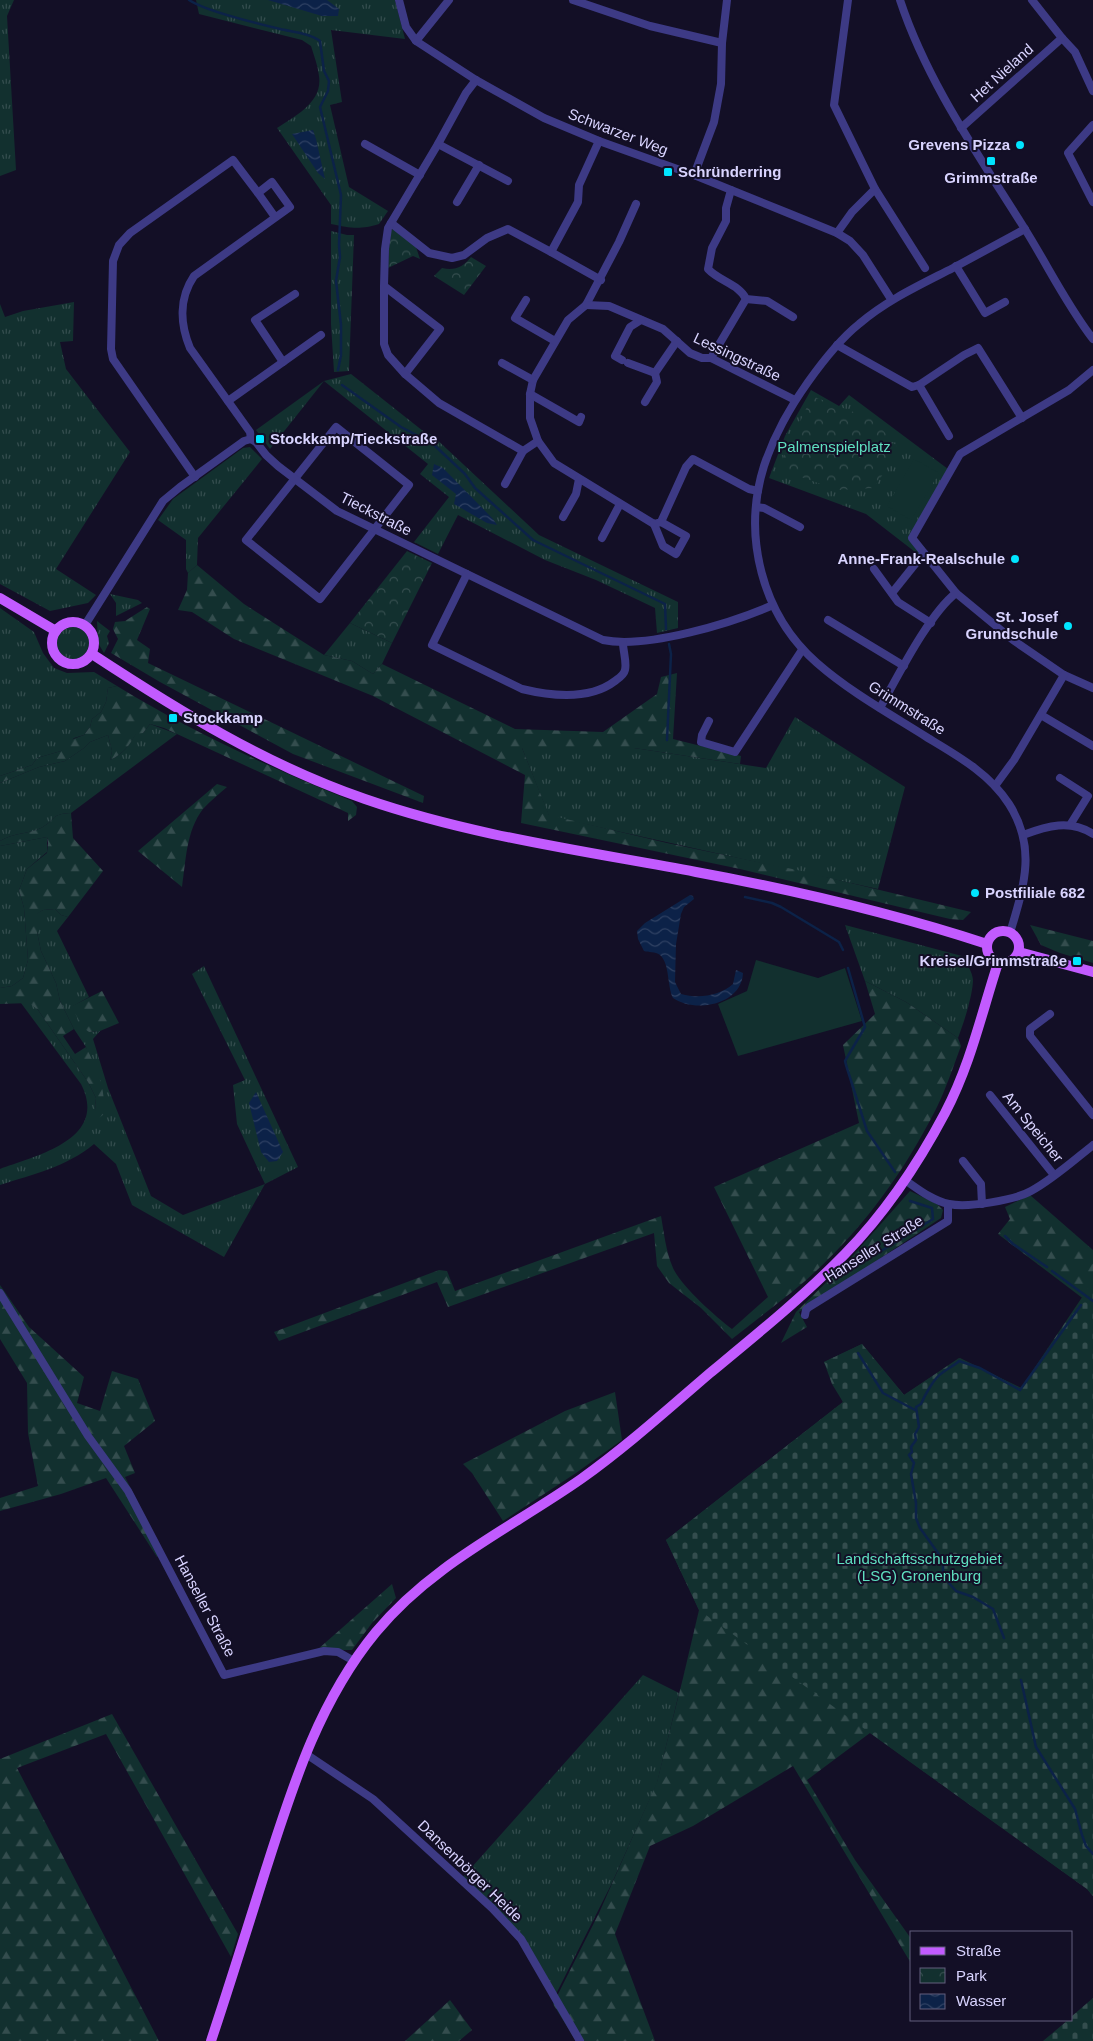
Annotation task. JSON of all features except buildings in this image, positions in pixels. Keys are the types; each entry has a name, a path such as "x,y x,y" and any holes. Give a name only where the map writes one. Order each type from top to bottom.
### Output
{"main road":[{"path":"0,598 56,631"},
{"path":"72,621 85,625 93,635 94,648 92,654 81,663 75,664 62,661 53,650 52,644 56,631 60,626 72,621"},
{"path":"92,654 177,709 241,745 308,777 367,800 474,829 766,885 827,899 987,944"},
{"path":"1010,932 1018,941 1019,952 1012,961 1002,964 990,956 987,944 994,934 1010,932"},
{"path":"1019,952 1093,972"},
{"path":"211,2041 270,1856 306,1754 329,1701 354,1661 393,1612 425,1582 461,1555 552,1498 606,1460 789,1306 855,1244 905,1180 943,1117 966,1068 976,1041 998,962"}],"street":[{"name":"Schwarzer Weg","path":"399,0 406,27 416,41 476,80 544,118 599,141 694,175 837,233 850,241 863,255 891,299"},
{"path":"416,41 449,0"},
{"path":"573,0 650,26 722,43"},
{"path":"694,175 714,122 720,84 727,0"},
{"path":"848,0 834,105 875,189 925,268"},
{"path":"900,0 913,37 961,128 1025,229 1067,301 1093,339"},
{"path":"1032,0 1075,52 1093,91"},
{"name":"Het Nieland","path":"961,128 1062,38"},
{"path":"476,80 466,93 388,228 385,249 384,344 388,355 405,374 439,403 523,451"},
{"path":"1093,125 1068,153 1093,202"},
{"path":"551,252 578,202 579,185 599,141"},
{"path":"366,144 420,175"},
{"path":"438,144 508,180"},
{"path":"194,476 113,359 111,349 113,261 119,245 130,233 233,160 275,217"},
{"path":"458,202 479,166"},
{"name":"Tieckstraße","path":"258,192 272,182 290,207 194,276 186,287 183,301 184,333 190,348 250,432 251,439 278,466 329,506 603,640 623,643 685,634 773,605"},
{"path":"837,233 852,212 875,189"},
{"path":"731,190 726,208 726,220 712,248 708,269 715,277 743,292 746,299"},
{"path":"636,204 586,305 568,320 533,380 530,394 530,418 538,441 554,463 620,504 658,523 686,467 693,459 758,491"},
{"path":"391,223 422,248 441,257 452,258 464,255 487,238 508,229 600,280"},
{"name":"Grimmstraße","path":"1010,932 1026,874 1026,857 1023,835 1009,804 996,786 982,774 949,750 880,708 834,676 802,650 781,622 760,567 756,543 756,507 764,467 795,400 837,345 858,324 891,299 1025,229"},
{"path":"956,266 985,313 1005,302"},
{"path":"384,286 440,329 405,374"},
{"path":"283,362 255,320 295,294"},
{"path":"746,299 767,301 793,317"},
{"path":"710,358 746,299"},
{"path":"526,300 516,318 555,341"},
{"name":"Lessingstraße","path":"586,305 609,306 641,320 663,330 690,353 702,358 710,358 795,400"},
{"path":"641,320 630,327 615,356 655,373"},
{"path":"228,401 321,335"},
{"path":"645,402 657,382 655,373 677,341"},
{"path":"837,345 912,387 919,385 964,355 978,348 1022,418"},
{"path":"502,364 533,380"},
{"path":"1093,370 1069,390 960,454 912,538 956,593 1013,640 1064,675 1093,688"},
{"path":"919,385 949,436"},
{"path":"530,394 579,422 581,417"},
{"path":"336,427 409,485 376,530 320,599 246,540 336,427"},
{"path":"85,625 163,501 194,476 244,441 251,439"},
{"path":"505,484 523,451 538,441"},
{"path":"563,516 576,494 579,479"},
{"path":"602,538 620,504"},
{"path":"756,507 764,508 800,527"},
{"path":"892,593 924,553"},
{"path":"874,568 898,602 931,623"},
{"path":"467,574 432,645 522,689 537,692 575,694 599,690 623,675 626,669 623,643"},
{"path":"880,708 931,623 956,593"},
{"path":"828,620 904,666"},
{"path":"710,721 702,735 701,742 736,752 802,650"},
{"path":"996,786 1014,760 1064,675"},
{"path":"1041,715 1093,746"},
{"path":"1060,778 1088,796 1070,825"},
{"path":"1023,835 1052,826 1070,825 1093,834"},
{"path":"1050,1014 1030,1029 1030,1036 1093,1115"},
{"name":"Am Speicher","path":"990,1095 1054,1175"},
{"name":"Hanseller Straße","path":"905,1180 926,1194 948,1204 982,1204 1030,1192 1093,1145"},
{"path":"963,1161 981,1184 982,1204"},
{"name":"Hanseller Straße","path":"805,1315 809,1307 948,1221 948,1204"},
{"name":"Hanseller Straße","path":"0,1293 88,1436 128,1492 224,1676 324,1651 338,1652 354,1661"},
{"name":"Dansenbörger Heide","path":"306,1754 373,1799 492,1908 521,1939 580,2041"}],"green space":[{"path":"0,0 14,0 7,16 16,170 0,176"},
{"path":"196,0 395,0 405,39 331,30 342,102 330,105 349,187 388,211 379,224 355,228 331,224 331,205 277,128 306,107 317,93 319,76 311,46 302,40 199,14"},
{"path":"393,229 415,244 420,259 413,256 388,268 390,231"},
{"path":"331,231 354,235 349,371 334,372 331,324"},
{"path":"471,257 486,266 464,295 434,276 442,268 451,269 462,266"},
{"path":"74,302 73,341 60,342 66,369 130,452 56,569 96,595 88,603 50,611 0,584 0,304 5,317 23,311"},
{"path":"351,374 423,431 432,435 539,535 678,602 678,628 657,633 655,608 596,580 545,560 458,515 438,554 414,542 449,497 420,474 428,464 324,381"},
{"path":"324,381 270,449 256,430"},
{"path":"811,390 839,406 849,395 948,469 911,535 925,548 919,555 866,514 769,478 785,436"},
{"name":"Palmenspielplatz","path":"812,396 874,420 899,449 874,488 838,490 778,469"},
{"path":"250,447 262,459 198,538 197,565 188,573 186,569 186,540 158,520 173,499 243,448"},
{"path":"914,459 939,473 911,520 887,506"},
{"path":"407,551 432,563 392,643 350,623"},
{"path":"197,565 244,604 324,655 352,661 373,674 382,664 515,729 603,732 657,694 661,677 677,673 673,739 741,756 740,764 634,748 522,748 549,815 667,843 797,870 971,912 963,920 950,919 740,869 521,823 525,775 373,696 234,639 192,612 178,610 187,590 188,573"},
{"path":"110,594 138,600 142,603 116,616 116,603"},
{"path":"147,607 150,609 137,640 150,649 148,663 424,796 423,803 293,754 160,682 111,653 118,639 113,629 115,622 125,621"},
{"path":"0,608 34,632 43,653 54,668 67,673 94,672 117,686 108,688 106,702 101,712 92,719 90,727 84,735 74,738 61,751 37,758 32,765 0,776"},
{"path":"97,621 110,631 107,636 109,643 104,653 98,643"},
{"path":"350,623 392,643 382,664 373,674 352,661 324,655"},
{"path":"73,627 79,628 84,632 88,637 88,649 84,654 79,658 73,659 67,658 62,654 58,649 57,643 58,637 62,632 67,628"},
{"path":"117,686 203,734 292,776 352,801 357,807 356,815 348,821 348,813 164,728 150,724 143,733 136,734 122,752 110,760 112,751 108,735 90,742 65,761 39,767 0,783 0,776 32,765 37,758 61,751 65,742 84,735 90,727 92,719 101,712 106,702 108,688"},
{"path":"795,717 905,787 878,889 549,816 522,748 634,748 766,768"},
{"path":"150,724 177,734 71,813 56,816 41,828 10,836 0,841 0,783 39,767 65,761 90,742 108,735 112,751 110,760 125,749 136,733 143,733"},
{"path":"217,784 227,787 203,809 197,818 190,836 182,887 138,851"},
{"path":"71,813 73,838 103,871 68,917 61,915 55,909 43,910 37,914 37,932 41,951 56,983 60,1001 74,1029 63,1036 75,1054 86,1047 100,1079 104,1096 104,1114 98,1119 95,1110 96,1098 88,1082 38,1010 29,1003 0,1004 0,988 12,986 23,978 28,960 24,908 19,890 27,869 47,853 48,843 47,837 0,846 0,841 10,836 41,828 56,816"},
{"path":"47,837 47,852 27,869 19,890 24,908 28,960 23,978 12,986 0,988 0,846"},
{"path":"55,909 61,915 68,917 57,931 89,997 73,1006 89,1032 100,1031 93,1039 108,1088 151,1196 183,1215 265,1184 224,1257 132,1205 116,1164 94,1144 61,1164 0,1185 0,1169 33,1158 65,1142 78,1131 86,1119 87,1103 81,1084 21,1003 30,1003 38,1010 88,1082 96,1098 95,1110 104,1114 86,1047 74,1029 60,1001 56,983 41,951 36,914 43,910"},
{"path":"845,925 962,956 971,971 973,981 958,1038 906,1002 865,981"},
{"path":"1030,925 1093,941 1093,963 1041,945"},
{"path":"756,960 818,978 845,968 862,1021 738,1056 718,1004 747,991"},
{"path":"204,966 298,1167 265,1184 237,1124 233,1085 245,1080 192,974"},
{"path":"865,981 906,1002 958,1038 961,1046 936,1109 907,1161 891,1185 855,1231 814,1273 732,1339 701,1308 669,1283 657,1266 654,1233 448,1307 437,1282 279,1341 274,1332 439,1270 447,1271 455,1291 661,1216 669,1256 677,1276 700,1301 732,1329 768,1297 714,1187 859,1123 843,1045 875,1014"},
{"path":"102,991 119,1023 100,1031 89,1032 81,1026 72,1006"},
{"path":"910,1191 937,1204 943,1210 941,1218 799,1312 807,1327 781,1343 796,1312 848,1261"},
{"name":"Landschaftsschutzgebiet (LSG) Gronenburg","path":"1030,1195 1093,1250 1093,1896 1087,1889 870,1733 807,1780 855,1860 910,1937 910,1962 793,1766 693,1826 650,1846 615,1934 655,2041 576,2041 553,2004 599,1913 657,1782 699,1610 666,1540 843,1402 832,1384 824,1362 862,1344 904,1395 960,1358 1021,1388 1085,1300 998,1234 1010,1219 1005,1207"},
{"name":"Landschaftsschutzgebiet (LSG) Gronenburg","path":"1093,1281 1093,1896 1087,1889 699,1610 666,1540 843,1402 824,1362 862,1344 904,1395 959,1358 1021,1388"},
{"path":"0,1285 29,1327 84,1377 77,1403 100,1411 112,1371 138,1379 155,1421 124,1446 135,1473 125,1477 163,1552 157,1557 106,1478 61,1494 0,1511 0,1498 38,1486 28,1433 27,1383 0,1339"},
{"path":"615,1392 622,1440 503,1521 472,1473 463,1464 565,1411"},
{"path":"392,1584 396,1598 372,1623 352,1650 317,1650"},
{"path":"643,1675 679,1693 657,1783 611,1885 555,1996 521,1939 463,1877"},
{"path":"112,1714 238,1934 231,1957 106,1734 17,1768 159,2041 0,2041 0,1759"},
{"path":"1093,1998 1093,2041 1043,2041 1067,2021 1073,2021 1073,2015"},
{"path":"450,2000 472,2030 459,2041 405,2041"}],"water":[{"path":"268,0 327,0 339,9 338,16 322,16"},
{"path":"313,130 325,179 318,173 292,134"},
{"path":"434,464 443,468 497,525 487,523 454,504 456,494 432,475"},
{"path":"690,895 694,899 684,907 681,914 676,944 675,982 681,994 702,996 715,994 733,984 736,970 743,973 741,984 735,992 726,999 716,1003 694,1005 683,1003 673,998 663,959 658,954 644,951 638,939 637,931 645,923"},
{"path":"256,1092 283,1152 277,1161 269,1162 261,1152 249,1103"}],"waterway":[{"path":"189,0 219,13 306,34 320,41 324,71 329,81 328,91 320,107 341,195 340,257 336,281 341,325 341,355 338,370"},
{"path":"342,385 401,427 432,443 465,474 475,488 533,540 665,604 666,629"},
{"path":"667,740 671,654 669,644"},
{"path":"745,897 781,907 839,942 843,950"},
{"path":"848,968 865,1027 845,1061 867,1131 895,1172"},
{"path":"878,1253 933,1219 932,1208 910,1201"},
{"path":"1005,1236 1013,1244 1047,1267"},
{"path":"1052,1271 1093,1301"},
{"path":"1004,1638 993,1609 973,1597 956,1591 948,1582 943,1573 943,1560 920,1528 916,1518 916,1503 911,1474 914,1463 909,1455 912,1452 911,1447 916,1440 915,1434 919,1427 916,1407 921,1404 939,1375 959,1361 980,1368 1020,1390 1081,1305"},
{"path":"858,1353 883,1393 915,1410"},
{"path":"1021,1680 1036,1747 1075,1809 1086,1846 1093,1854"}],"place":[{"name":"Grevens Pizza","path":"1020,145"},
{"name":"Grimmstraße","path":"991,161"},
{"name":"Schründerring","path":"668,172"},
{"name":"Stockkamp/Tieckstraße","path":"260,439"},
{"name":"Anne-Frank-Realschule","path":"1015,559"},
{"name":"St. Josef Grundschule","path":"1068,626"},
{"name":"Stockkamp","path":"173,718"},
{"name":"Postfiliale 682","path":"975,893"},
{"name":"Kreisel/Grimmstraße","path":"1077,961"}]}
